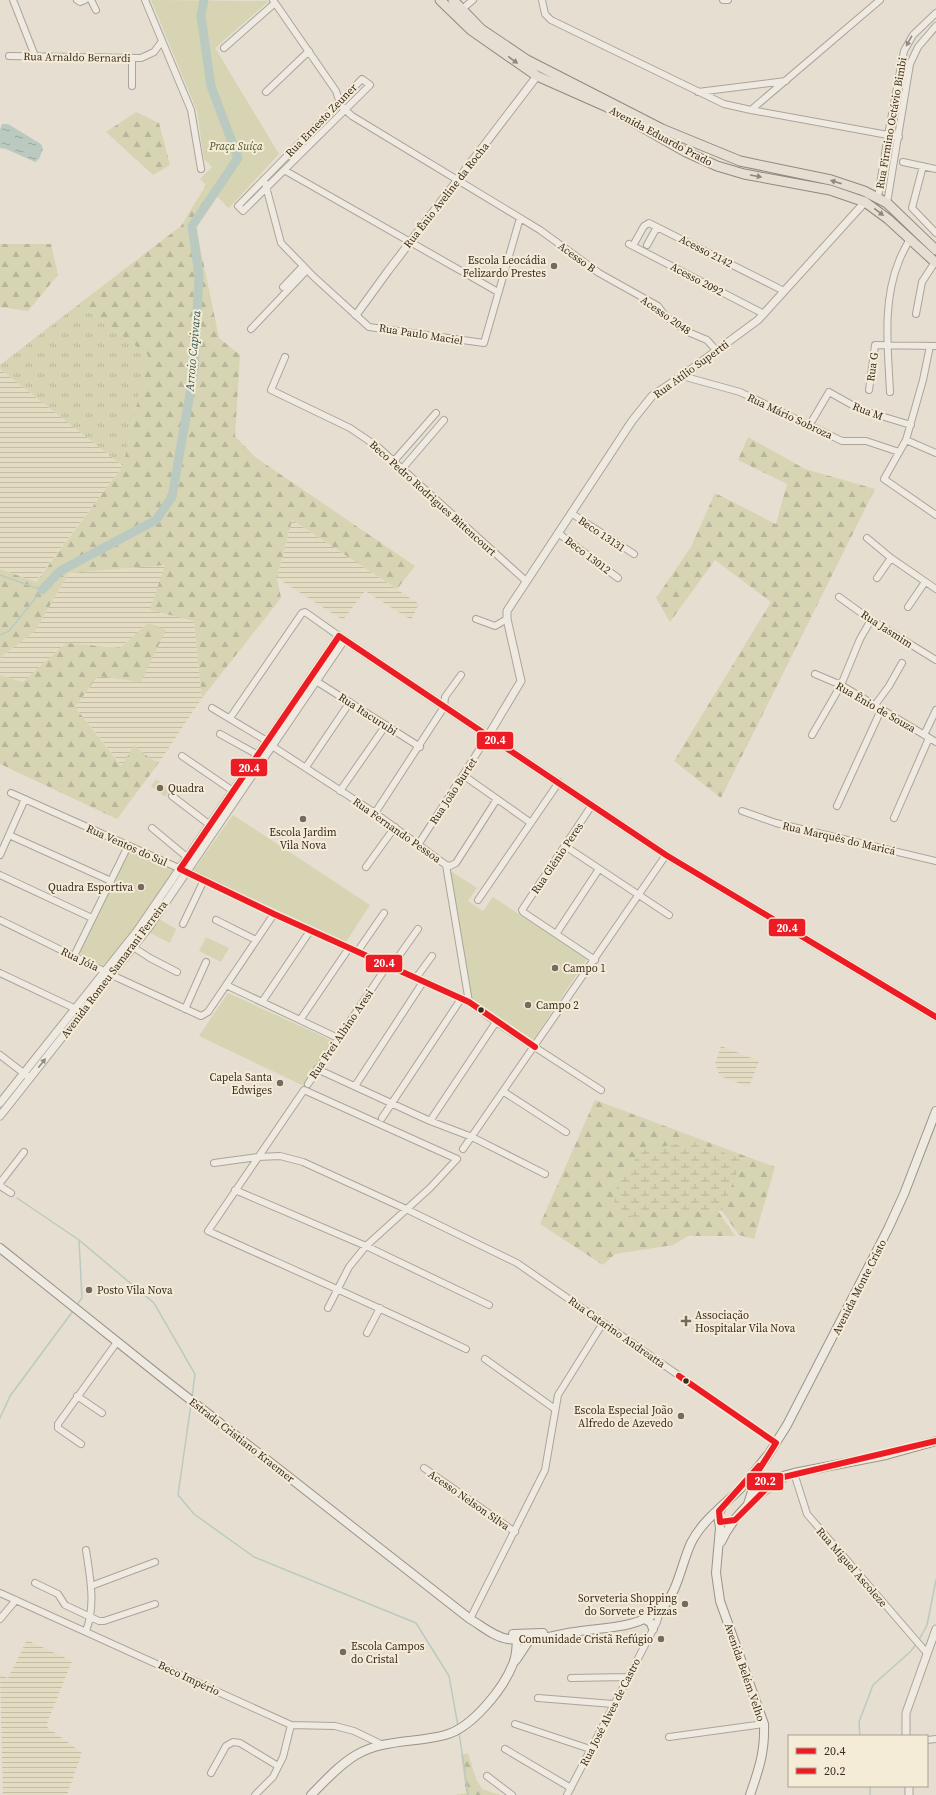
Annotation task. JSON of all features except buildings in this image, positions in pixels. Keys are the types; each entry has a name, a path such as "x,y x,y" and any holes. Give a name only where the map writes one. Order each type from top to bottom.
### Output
{"main road":[{"name":"Avenida Eduardo Prado","path":"440,0 471,30 547,76 563,79 690,142 738,160 831,180 878,198 887,203 934,245"},
{"name":"Avenida Eduardo Prado","path":"453,0 481,29 527,60 540,72 607,107 686,152 717,166 734,171 830,190 865,202 935,262"},
{"path":"686,152 690,142"},
{"path":"734,171 738,160"},
{"name":"Avenida Monte Cristo","path":"722,1507 742,1487 767,1456 787,1426 901,1202 936,1111"},
{"name":"Estrada Cristiano Kraemer","path":"0,1248 185,1396 470,1619 487,1628 530,1640 574,1632"},
{"path":"742,1487 794,1473 886,1455 936,1441"},
{"name":"Avenida Monte Cristo","path":"747,1507 752,1495 757,1473 767,1456"},
{"name":"Avenida Belém Velho","path":"718,1548 735,1520 747,1507 765,1490 794,1473"},
{"name":"Estrada Cristiano Kraemer","path":"487,1628 497,1636 517,1637 622,1626 645,1619 657,1612 670,1598 691,1543 706,1522 722,1507"},
{"name":"Avenida Belém Velho","path":"722,1507 718,1515 720,1522 716,1573 720,1601 764,1724 765,1741 763,1756 750,1795"},
{"path":"706,1522 711,1520 720,1522 735,1520"},
{"path":"645,1619 651,1623 653,1629"},
{"path":"497,1636 507,1644 514,1660"},
{"path":"514,1660 517,1637"},
{"path":"311,1795 356,1754 382,1745 446,1735 467,1724 504,1683 514,1660 530,1640"}],"street":[{"path":"13,0 35,56"},
{"path":"77,0 80,2 85,0"},
{"path":"91,0 96,10"},
{"path":"145,0 191,110 201,169"},
{"path":"461,10 473,0"},
{"path":"542,0 545,14 551,20 724,104 899,137"},
{"path":"723,0 728,0"},
{"path":"751,110 880,0"},
{"path":"224,48 274,2 336,91 344,110"},
{"name":"Rua Firmino Octávio Bimbi","path":"878,198 904,50 913,35 936,13"},
{"name":"Rua Firmino Octávio Bimbi","path":"887,203 910,64 918,47 936,26"},
{"name":"Rua Arnaldo Bernardi","path":"9,56 141,58 154,52 162,41"},
{"path":"266,92 309,51"},
{"path":"132,58 132,86"},
{"name":"Rua Ênio Aveline da Rocha","path":"356,315 540,72"},
{"name":"Rua Ernesto Zeuner","path":"362,79 370,85 344,110 243,211 238,206 362,79"},
{"path":"697,92 787,80"},
{"name":"Acesso B","path":"344,110 540,230 599,273 636,293"},
{"path":"902,162 936,169"},
{"path":"923,166 912,208 936,233"},
{"path":"284,170 498,292 520,218"},
{"name":"Rua Paulo Maciel","path":"264,179 281,243 305,268 369,327 484,343 498,292"},
{"name":"Rua Atílio Supertti","path":"507,619 507,611 526,581 632,421 652,396 682,376 758,320 865,202"},
{"name":"Acesso 2092","path":"657,227 646,223 632,243 764,314"},
{"path":"647,245 657,227"},
{"name":"Acesso 2142","path":"657,227 784,291"},
{"path":"890,392 888,345 889,294 898,261 910,239"},
{"path":"916,314 922,282 935,262"},
{"path":"283,287 305,268"},
{"path":"251,329 305,268"},
{"name":"Acesso 2048","path":"636,293 658,306 666,317 688,332 707,340 716,350"},
{"name":"Rua G","path":"869,390 875,345 888,345"},
{"path":"888,345 933,346 906,440 884,479 936,515"},
{"name":"Beco Pedro Rodrigues Bittencourt","path":"285,357 271,390 350,428 378,447 526,581"},
{"name":"Rua Mário Sobroza","path":"682,376 740,392 809,426 842,440 866,441 899,452"},
{"name":"Rua M","path":"809,426 828,392 861,410 910,425"},
{"path":"394,461 436,413"},
{"path":"402,468 444,420"},
{"path":"906,440 936,453"},
{"name":"Beco 13131","path":"571,513 634,554"},
{"name":"Beco 13012","path":"558,532 618,578"},
{"path":"867,538 891,558 936,590"},
{"path":"877,578 891,558"},
{"path":"908,607 925,582"},
{"name":"Rua Jasmim","path":"839,597 871,620 936,660"},
{"path":"230,718 300,614 303,612 666,855 936,1017"},
{"path":"476,619 491,625 499,624 507,619 520,680 488,736"},
{"path":"812,734 840,685 860,639 871,620"},
{"name":"Avenida Romeu Samarani Ferreira","path":"293,708 316,681 341,638"},
{"name":"Avenida Romeu Samarani Ferreira","path":"0,1103 76,1009 133,947 149,927 183,871 341,638"},
{"path":"875,706 889,686 902,663"},
{"name":"Rua Ênio de Souza","path":"815,674 840,685 936,742"},
{"path":"375,813 420,747 444,707 446,697 461,675"},
{"name":"Rua Itacurubi","path":"316,681 420,747"},
{"path":"306,767 350,702"},
{"name":"Rua Fernando Pessoa","path":"212,708 269,743 375,813 446,865 469,1002"},
{"path":"837,806 881,710"},
{"path":"894,818 936,710"},
{"path":"340,791 386,725"},
{"path":"220,734 258,755"},
{"name":"Rua João Burtet","path":"418,845 488,736"},
{"name":"Avenida Romeu Samarani Ferreira","path":"0,1116 30,1078 183,871 188,858 208,834 210,825 233,791 244,781 258,755 269,743"},
{"path":"182,756 233,791"},
{"path":"462,775 531,823"},
{"path":"478,900 558,782"},
{"name":"Rua Ventos do Sul","path":"11,793 469,1002 496,1022 601,1090"},
{"path":"172,796 210,825"},
{"path":"0,854 25,799"},
{"path":"446,865 450,866 456,863 497,800"},
{"name":"Rua Glênio Peres","path":"556,934 522,910 592,806"},
{"name":"Rua Marquês do Maricá","path":"742,811 776,823 936,862"},
{"path":"366,867 395,827"},
{"path":"152,828 188,858"},
{"path":"9,835 111,881"},
{"path":"74,956 128,846"},
{"path":"565,846 669,915"},
{"path":"463,1149 504,1092 666,855"},
{"path":"594,960 556,934 599,868"},
{"path":"0,875 92,918"},
{"path":"183,924 204,880"},
{"path":"357,952 384,913"},
{"path":"274,914 226,985 338,1038"},
{"name":"Rua Jóia","path":"0,920 198,1016 208,1012 226,985"},
{"path":"216,920 256,940"},
{"name":"Rua Frei Albino Aresi","path":"308,1084 338,1038 389,966 418,929"},
{"path":"262,1002 310,930"},
{"path":"133,947 177,972"},
{"path":"300,1020 349,948"},
{"path":"416,978 432,956"},
{"path":"185,1009 206,962"},
{"path":"0,973 76,1009"},
{"path":"355,1086 423,982"},
{"path":"382,1118 461,999"},
{"path":"430,1121 496,1022"},
{"path":"0,1055 30,1078"},
{"path":"317,1069 430,1121 472,1137 545,1174"},
{"path":"328,1308 338,1289 349,1267 366,1246 430,1188 457,1159 304,1090 208,1231 338,1289 380,1308 466,1349"},
{"path":"504,1092 566,1132"},
{"path":"11,1193 0,1184 24,1152"},
{"name":"Rua Catarino Andreatta","path":"214,1163 258,1157 280,1156 303,1162 406,1209 516,1263 776,1443"},
{"path":"235,1190 366,1246 489,1305"},
{"path":"367,1333 380,1308"},
{"path":"470,1619 545,1470 558,1395 604,1323"},
{"path":"81,1444 57,1426 117,1342"},
{"path":"485,1359 555,1409"},
{"path":"77,1396 102,1413"},
{"name":"Acesso Nelson Silva","path":"424,1468 515,1532"},
{"name":"Rua Miguel Ascoleze","path":"794,1473 807,1514 926,1652"},
{"path":"86,1550 91,1586 91,1617 86,1631"},
{"path":"91,1586 155,1562"},
{"path":"35,1583 58,1594 66,1605 99,1621 104,1621 156,1604"},
{"name":"Beco Império","path":"0,1593 291,1725 335,1726 354,1731 382,1745"},
{"path":"0,1619 16,1600"},
{"name":"Rua José Alves de Castro","path":"567,1795 627,1676 653,1629 657,1612"},
{"path":"906,1735 906,1713 926,1652 936,1629"},
{"path":"571,1678 627,1676"},
{"path":"538,1698 614,1704"},
{"path":"515,1724 590,1749"},
{"path":"669,1737 764,1724"},
{"path":"255,1795 272,1777 283,1757 291,1725"},
{"path":"211,1773 226,1746 233,1742 240,1743 278,1766"},
{"path":"505,1749 570,1788"},
{"path":"487,1776 512,1795"}],"shaded area":[{"path":"0,369 123,466 35,582 0,569"},
{"path":"292,520 419,604 411,620 365,591 343,620 277,578"},
{"path":"165,565 194,621 202,698 158,764 134,746 122,766 75,707 98,676 148,623 120,648 66,643 23,682 0,675 0,658 35,631 69,573"},
{"path":"721,1046 759,1061 749,1087 720,1076 715,1064"},
{"path":"27,1640 72,1661 46,1726 82,1753 67,1795 3,1795 0,1675 8,1678"}],"green space":[{"name":"Praça Suíça","path":"151,0 269,1 215,48 279,154 229,208 200,179 212,167 204,159 197,111"},
{"path":"268,0 215,48 250,107 229,208 216,195 196,227 219,338 240,355 235,436 255,457 415,566 397,589 292,520 277,578 281,598 202,698 194,621 150,610 165,565 69,573 35,631 0,658 0,569 36,582 123,466 148,355 79,304 181,226 206,185 225,166 192,32"},
{"path":"136,112 159,123 170,165 153,175 106,132"},
{"path":"0,244 51,244 58,275 28,311 0,307"},
{"path":"79,304 148,355 123,466 0,369 0,365"},
{"path":"748,437 805,469 875,489 721,798 674,761 771,602 715,560 670,622 656,598 691,547 715,493 776,524 787,484 738,460"},
{"path":"148,623 166,630 141,682 98,676 75,707 121,766 134,746 158,764 117,819 0,764 0,675 23,682 66,643 120,648"},
{"name":"Quadra","path":"156,779 170,790 165,797 151,786"},
{"path":"233,815 370,905 346,942 193,871"},
{"path":"128,849 175,870 130,936 103,966 79,953"},
{"path":"449,870 477,888 468,901 483,911 493,897 587,959 533,1040 472,1000"},
{"path":"159,919 176,929 170,943 150,933"},
{"path":"206,937 229,948 221,962 199,951"},
{"path":"228,993 333,1041 304,1086 199,1036"},
{"path":"595,1100 775,1167 754,1239 739,1235 722,1211 741,1159 637,1221 659,1209 718,1211 735,1236 688,1236 673,1245 615,1254 603,1265 540,1224"},
{"path":"692,1141 742,1159 722,1211 659,1209 637,1221 614,1205 618,1179 644,1150"},
{"path":"468,1753 476,1779 482,1789 500,1795 456,1795 466,1793 461,1755"}],"water":[{"path":"2,124 8,124 41,144 43,149 39,159 35,162 6,149 0,148 0,129"}],"waterway":[{"name":"Arroio Capivara","path":"42,590 60,571 156,520 172,497 194,371 199,276 192,226 238,158 211,86 201,16 204,0"},
{"name":"Arroio Capivara","path":"0,575 42,590 9,631 0,635"},
{"path":"17,1198 79,1240 154,1303 195,1374 192,1397"},
{"path":"76,1306 82,1298 79,1240"},
{"path":"0,1418 10,1396 73,1311"},
{"path":"191,1404 178,1495 194,1514 254,1557 416,1623 449,1676 458,1726"},
{"path":"919,1640 927,1625 936,1580"},
{"path":"860,1735 859,1722 873,1685 911,1651 917,1643"},
{"path":"459,1732 468,1795"},
{"path":"870,1787 870,1795"}],"transit line":[{"name":"20.4","path":"535,1047 469,1002 274,914 180,869 339,636 666,855 936,1017"},
{"name":"20.2","path":"679,1376 776,1443 757,1473 754,1484 936,1441"},
{"name":"20.2","path":"759,1466 719,1511 720,1522 735,1520 765,1490 779,1481"}],"place":[{"name":"Escola Leocádia Felizardo Prestes","path":"554,266"},
{"name":"Quadra","path":"160,788"},
{"name":"Escola Jardim Vila Nova","path":"303,819"},
{"name":"Quadra Esportiva","path":"141,887"},
{"name":"Campo 1","path":"555,968"},
{"name":"Campo 2","path":"528,1005"},
{"name":"Capela Santa Edwiges","path":"280,1083"},
{"name":"Posto Vila Nova","path":"89,1290"},
{"name":"Associação Hospitalar Vila Nova","path":"686,1321"},
{"name":"Escola Especial João Alfredo de Azevedo","path":"681,1416"},
{"name":"Sorveteria Shopping do Sorvete e Pizzas","path":"685,1604"},
{"name":"Comunidade Cristã Refúgio","path":"661,1639"},
{"name":"Escola Campos do Cristal","path":"343,1652"}]}
